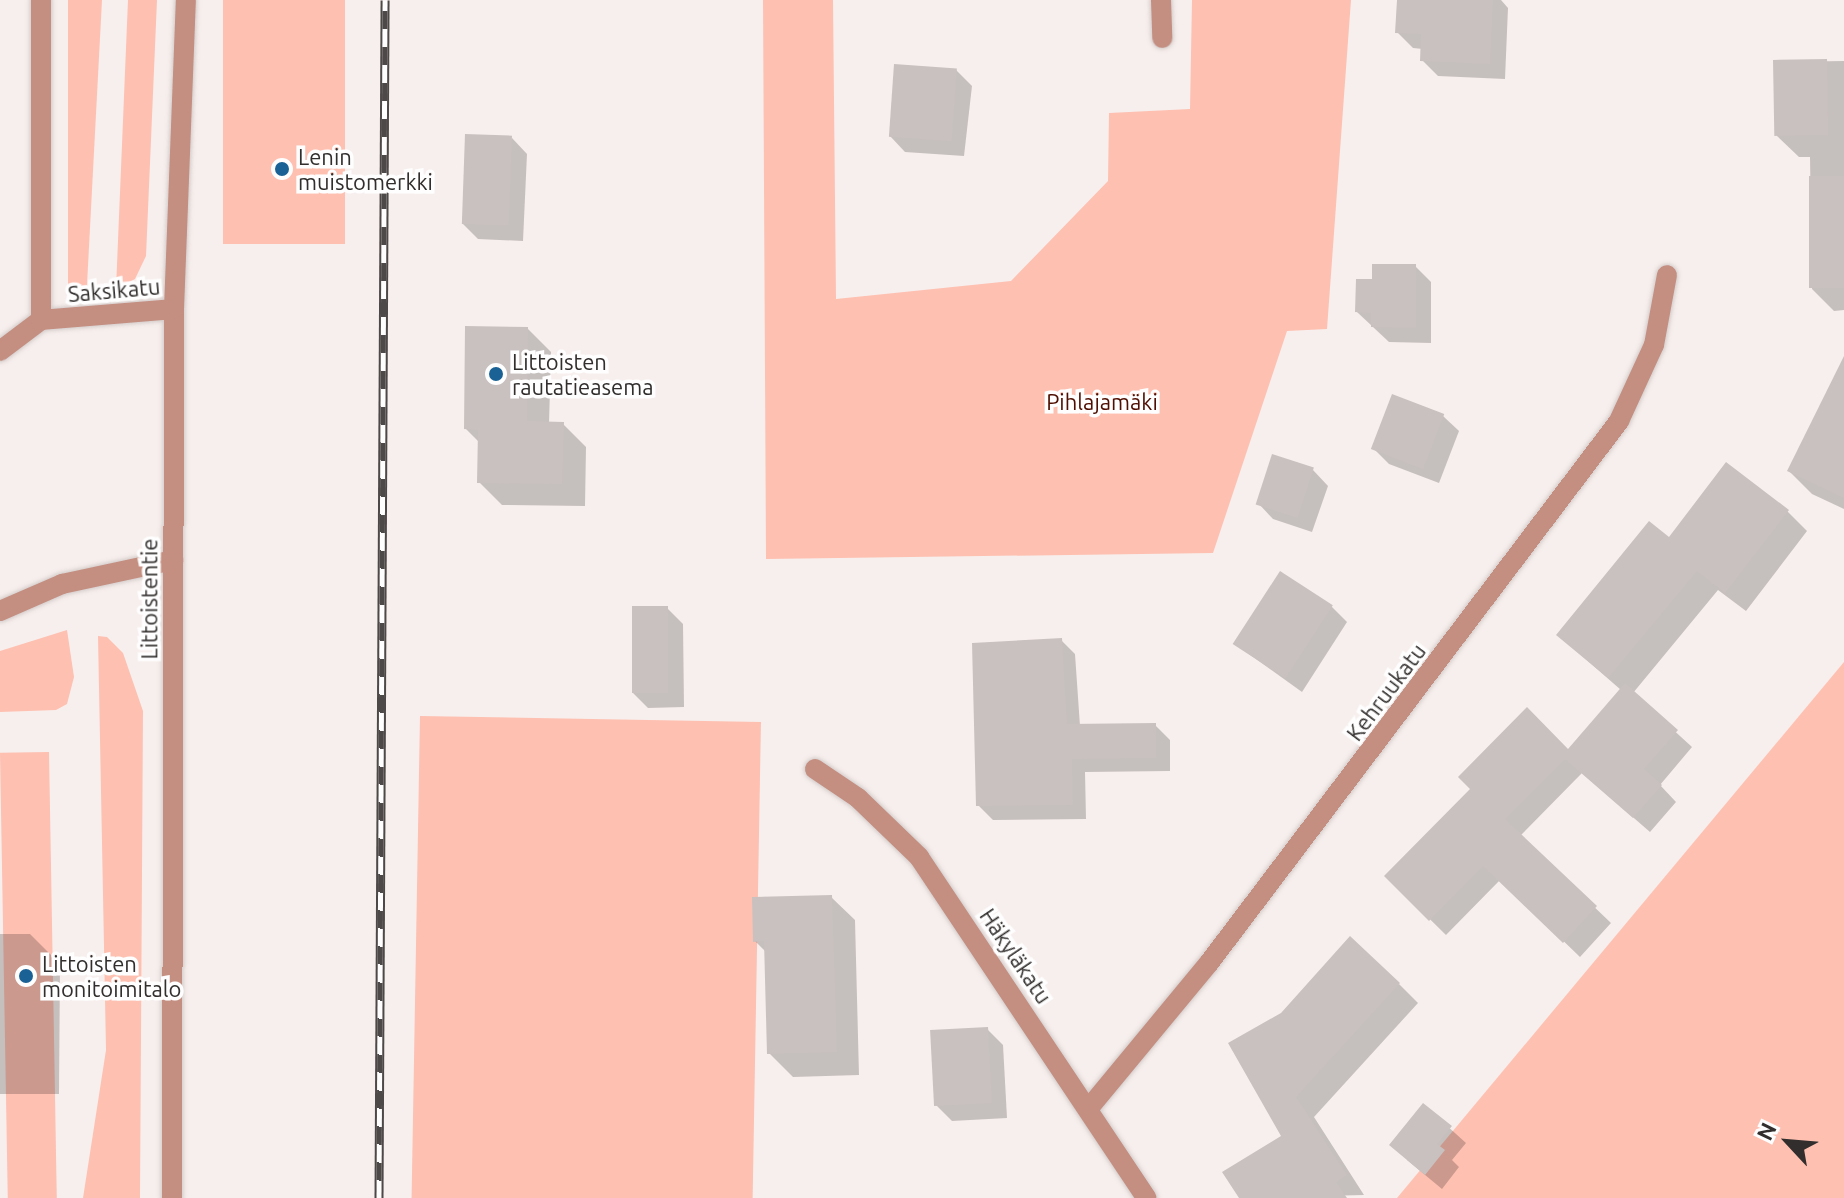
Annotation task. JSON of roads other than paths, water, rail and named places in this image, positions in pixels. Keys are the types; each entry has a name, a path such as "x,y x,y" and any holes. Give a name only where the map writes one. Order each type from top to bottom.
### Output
{"street":[{"name":"Saksikatu","path":"41,0 41,320 174,309"},
{"name":"Littoistentie","path":"172,1198 174,309 186,0"},
{"path":"1161,0 1162,38"},
{"name":"Kehruukatu","path":"1089,1108 1218,950 1619,421 1654,345 1667,275"},
{"path":"0,351 41,320"},
{"path":"0,611 62,584 173,560"},
{"name":"Häkyläkatu","path":"815,769 858,798 919,857 1089,1108 1146,1198"}],"railway":[{"path":"379,1198 385,0"}],"place":[{"name":"Lenin muistomerkki","path":"282,169"},
{"name":"Littoisten rautatieasema","path":"496,374"},
{"name":"Littoisten monitoimitalo","path":"26,976"}],"park label":[{"name":"Pihlajamäki","path":"1102,402"}]}
